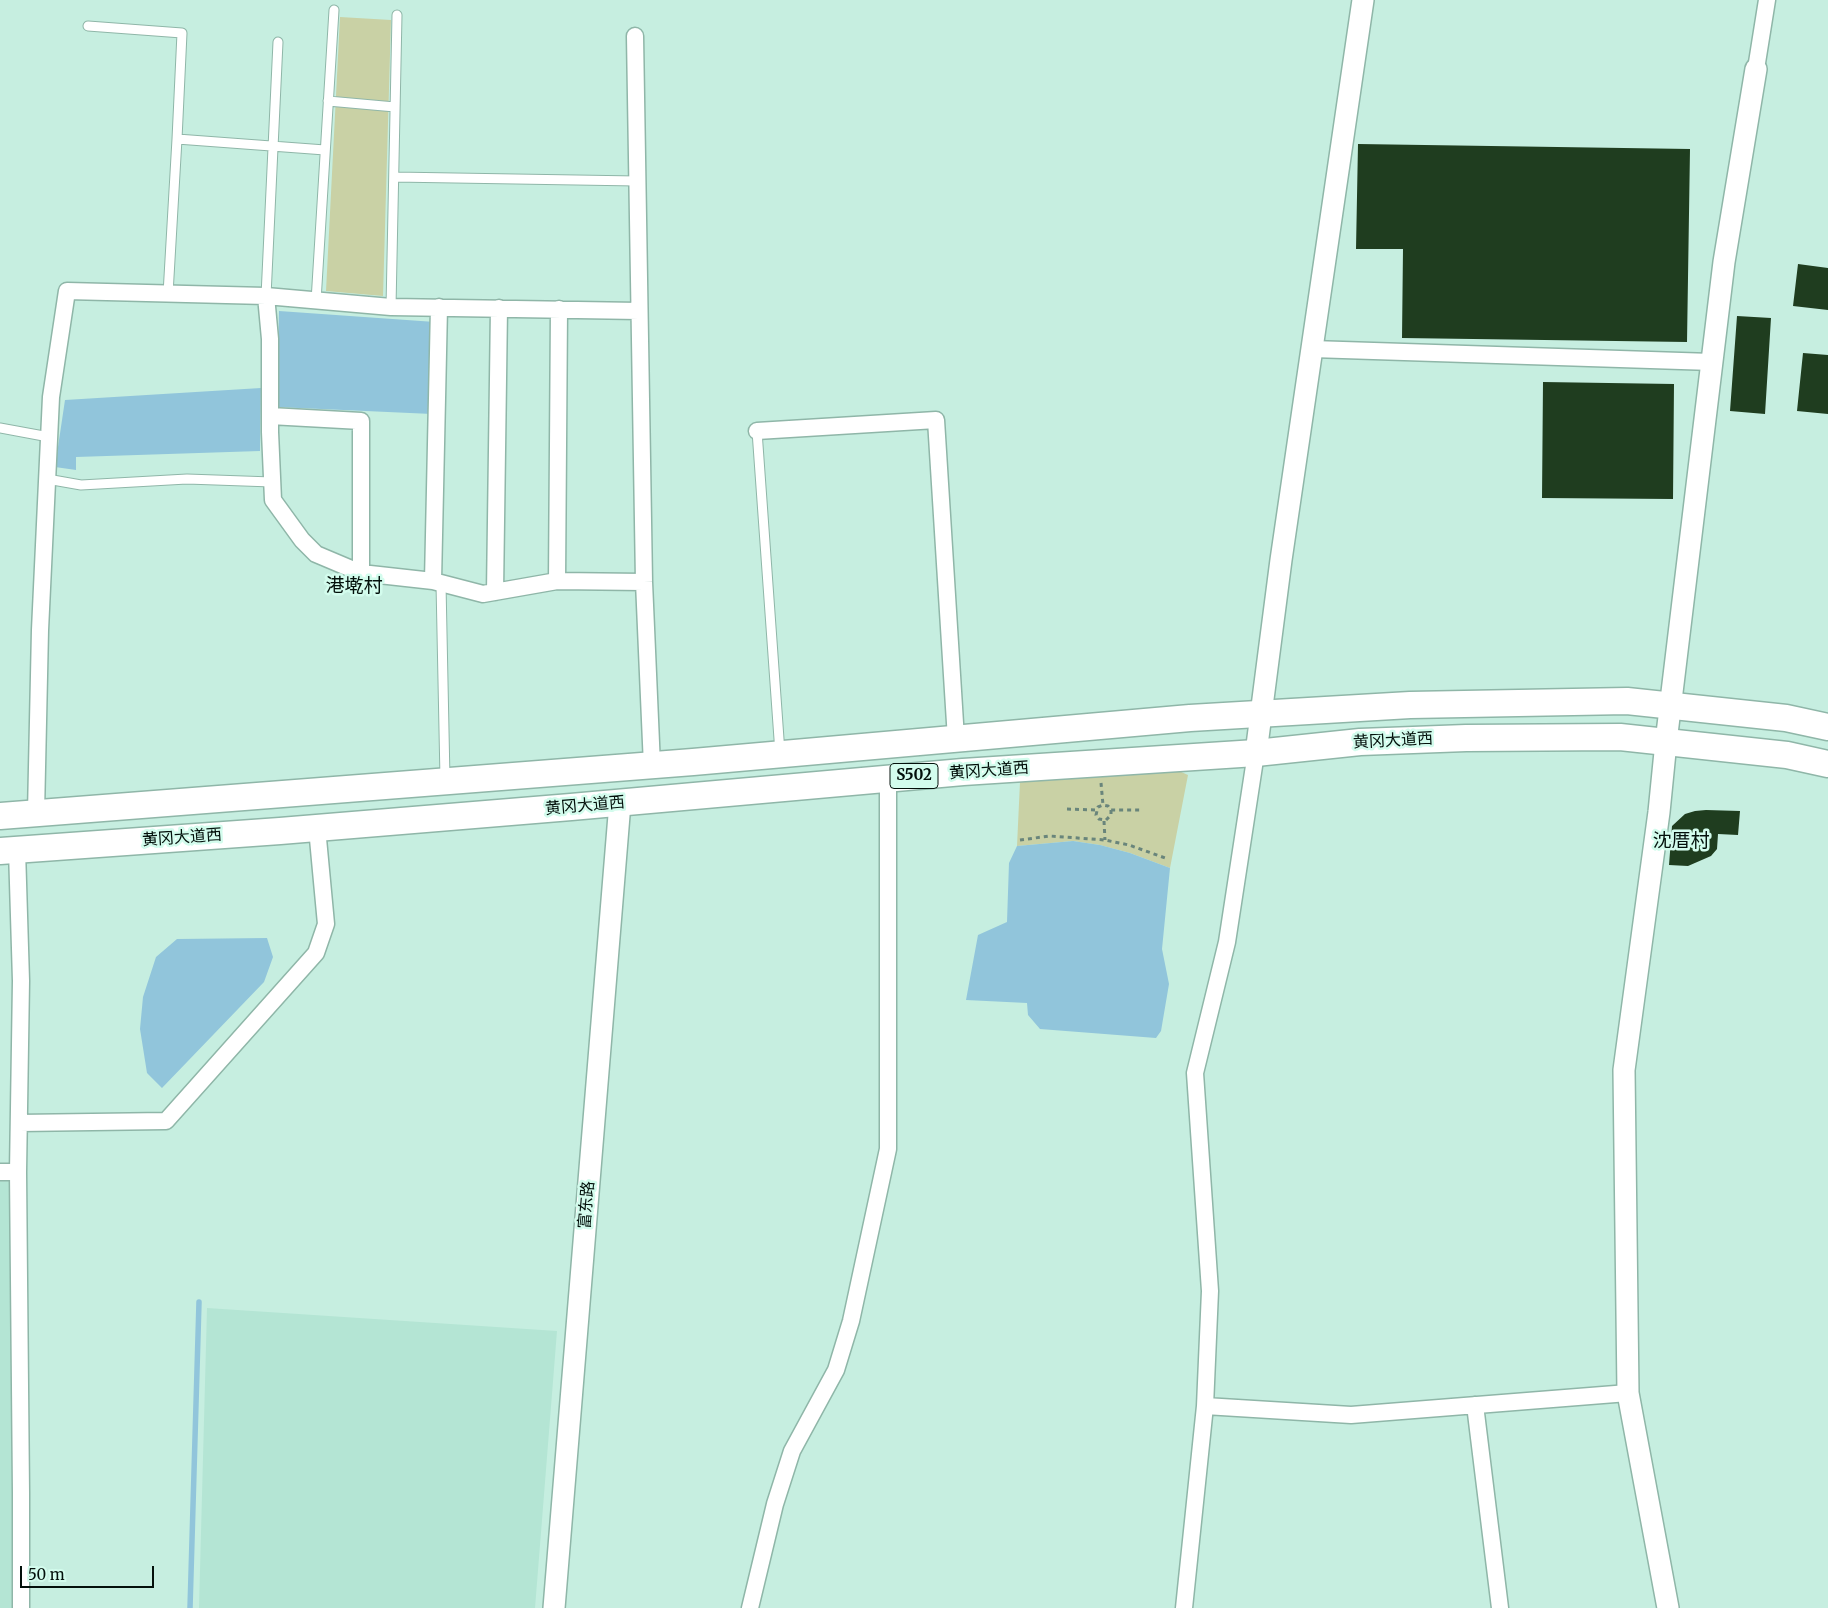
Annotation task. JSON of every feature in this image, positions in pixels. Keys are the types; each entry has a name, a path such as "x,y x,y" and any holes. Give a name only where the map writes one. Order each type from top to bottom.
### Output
{"main road":[{"name":"S502","path":"0,816 652,766 1190,718 1420,704 1627,701 1786,718 1828,727"},
{"name":"黄冈大道西","path":"9,851 620,803 963,772 1256,753 1360,742 1466,738 1620,737 1788,755 1828,764"}],"street":[{"path":"1184,1608 1205,1406 1210,1290 1196,1073 1227,942 1262,714 1281,560 1362,0"},
{"path":"1668,1608 1628,1393 1624,1070 1659,812 1670,706 1724,262 1767,0"},
{"path":"635,36 644,582 652,766"},
{"path":"36,813 40,630 51,397 67,291 266,296 391,307 639,311"},
{"path":"266,296 270,338 273,500 302,540 316,554 361,573 437,582 483,594 557,581 644,582"},
{"path":"437,582 440,307"},
{"path":"495,592 499,308"},
{"path":"557,581 559,309"},
{"path":"1312,348 1712,362"},
{"path":"270,416 361,421 361,573"},
{"path":"757,431 936,420 956,739"},
{"path":"750,1608 775,1504 792,1451 836,1370 846,1337 888,1149 888,779"},
{"name":"富东路","path":"554,1608 620,803"},
{"path":"19,1123 166,1121 316,953 326,924 317,828"},
{"path":"9,851 21,982 18,1172 21,1608"},
{"path":"0,1172 18,1172"},
{"path":"1205,1406 1351,1415 1628,1393"},
{"path":"1475,1405 1500,1608"}],"lane":[{"path":"316,301 334,10"},
{"path":"391,307 397,15"},
{"path":"88,26 182,33 168,294"},
{"path":"266,296 278,42"},
{"path":"328,101 395,107"},
{"path":"177,139 326,150"},
{"path":"394,177 637,181"},
{"path":"0,428 49,437"},
{"path":"757,431 780,754"},
{"path":"47,479 81,485 187,479 272,482"},
{"path":"437,582 445,781"}],"path":[{"path":"1100,777 1103,805"},
{"path":"1067,809 1096,810 1103,805"},
{"path":"1103,805 1108,806 1111,810 1141,810"},
{"path":"1096,810 1097,817 1104,821"},
{"path":"1104,821 1110,817 1111,810"},
{"path":"1104,821 1106,840"},
{"path":"1020,840 1050,836 1106,840 1129,845 1168,859"}],"shaded area":[{"path":"340,17 391,20 383,296 326,291"},
{"path":"1179,771 1188,775 1170,868 1130,853 1100,845 1073,841 1017,846 1020,782"},
{"path":"0,1172 18,1172 21,1608 0,1608"},
{"path":"207,1308 557,1331 535,1608 199,1608"}],"water":[{"path":"279,311 435,322 432,414 277,407"},
{"path":"261,388 260,451 76,457 76,470 55,467 65,400"},
{"path":"1073,841 1100,845 1130,853 1170,868 1162,949 1169,984 1161,1031 1156,1038 1040,1029 1028,1015 1027,1003 966,1000 978,935 1007,922 1009,863 1017,846"},
{"path":"267,938 273,957 264,982 162,1088 147,1073 140,1029 143,997 156,957 177,939"}],"building":[{"path":"1358,144 1690,149 1687,342 1402,338 1403,249 1356,249"},
{"path":"1798,264 1828,268 1828,310 1793,306"},
{"path":"1737,316 1771,318 1765,414 1730,411"},
{"path":"1803,353 1828,355 1828,414 1797,411"},
{"path":"1543,382 1674,384 1673,499 1542,498"},
{"path":"1706,810 1740,811 1738,835 1718,834 1717,849 1711,856 1688,866 1669,865 1672,826 1685,814"}],"waterway":[{"path":"190,1608 199,1302"}],"district":[{"name":"港墘村","path":"354,587"},
{"name":"沈厝村","path":"1681,842"}]}
